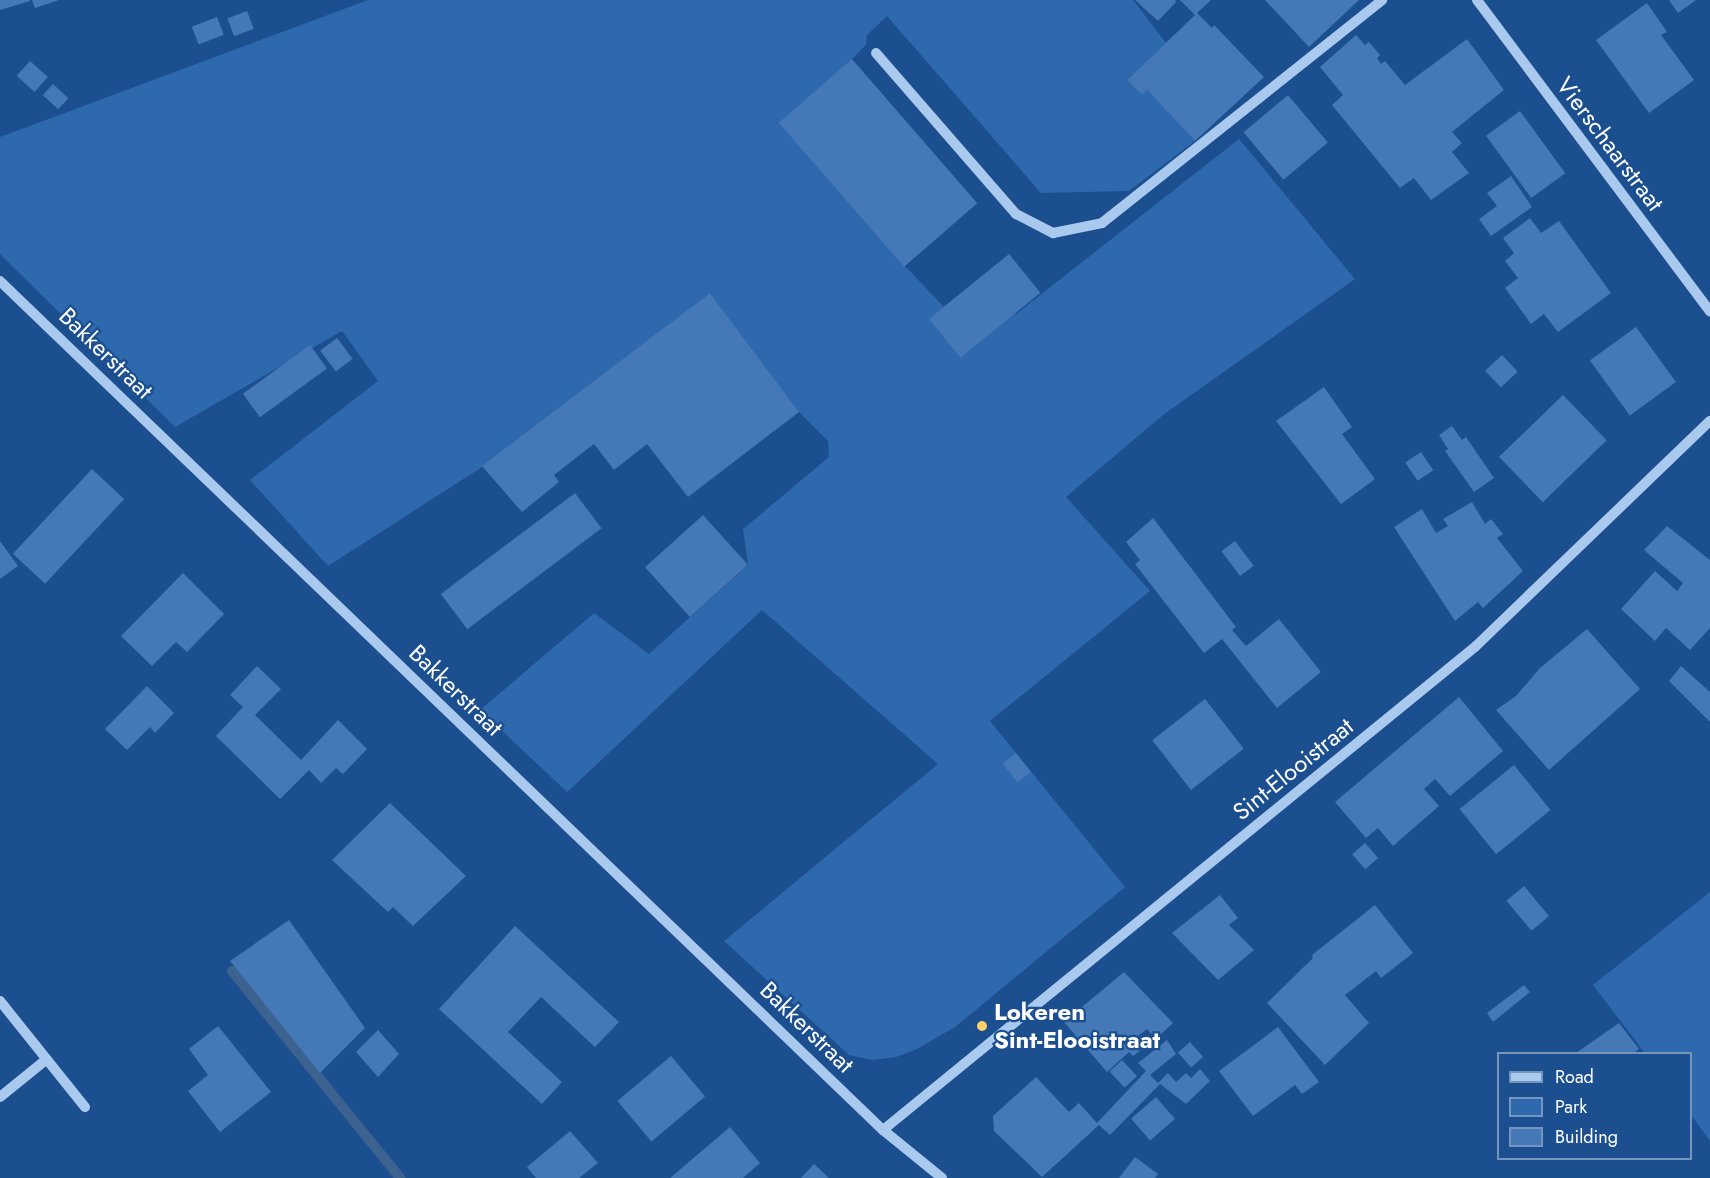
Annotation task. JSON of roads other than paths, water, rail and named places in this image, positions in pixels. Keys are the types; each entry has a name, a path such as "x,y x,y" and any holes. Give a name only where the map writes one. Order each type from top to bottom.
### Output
{"street":[{"path":"876,53 1016,214 1053,233 1102,223 1382,0"},
{"name":"Vierschaarstraat","path":"1477,0 1710,312"},
{"name":"Bakkerstraat","path":"0,281 883,1130 942,1178"},
{"name":"Sint-Elooistraat","path":"883,1130 1476,646 1710,421"},
{"path":"0,1001 85,1107"},
{"path":"0,1097 47,1059"}],"waterway":[{"path":"232,971 400,1178"}],"place":[{"name":"Lokeren Sint-Elooistraat","path":"982,1026"}]}
